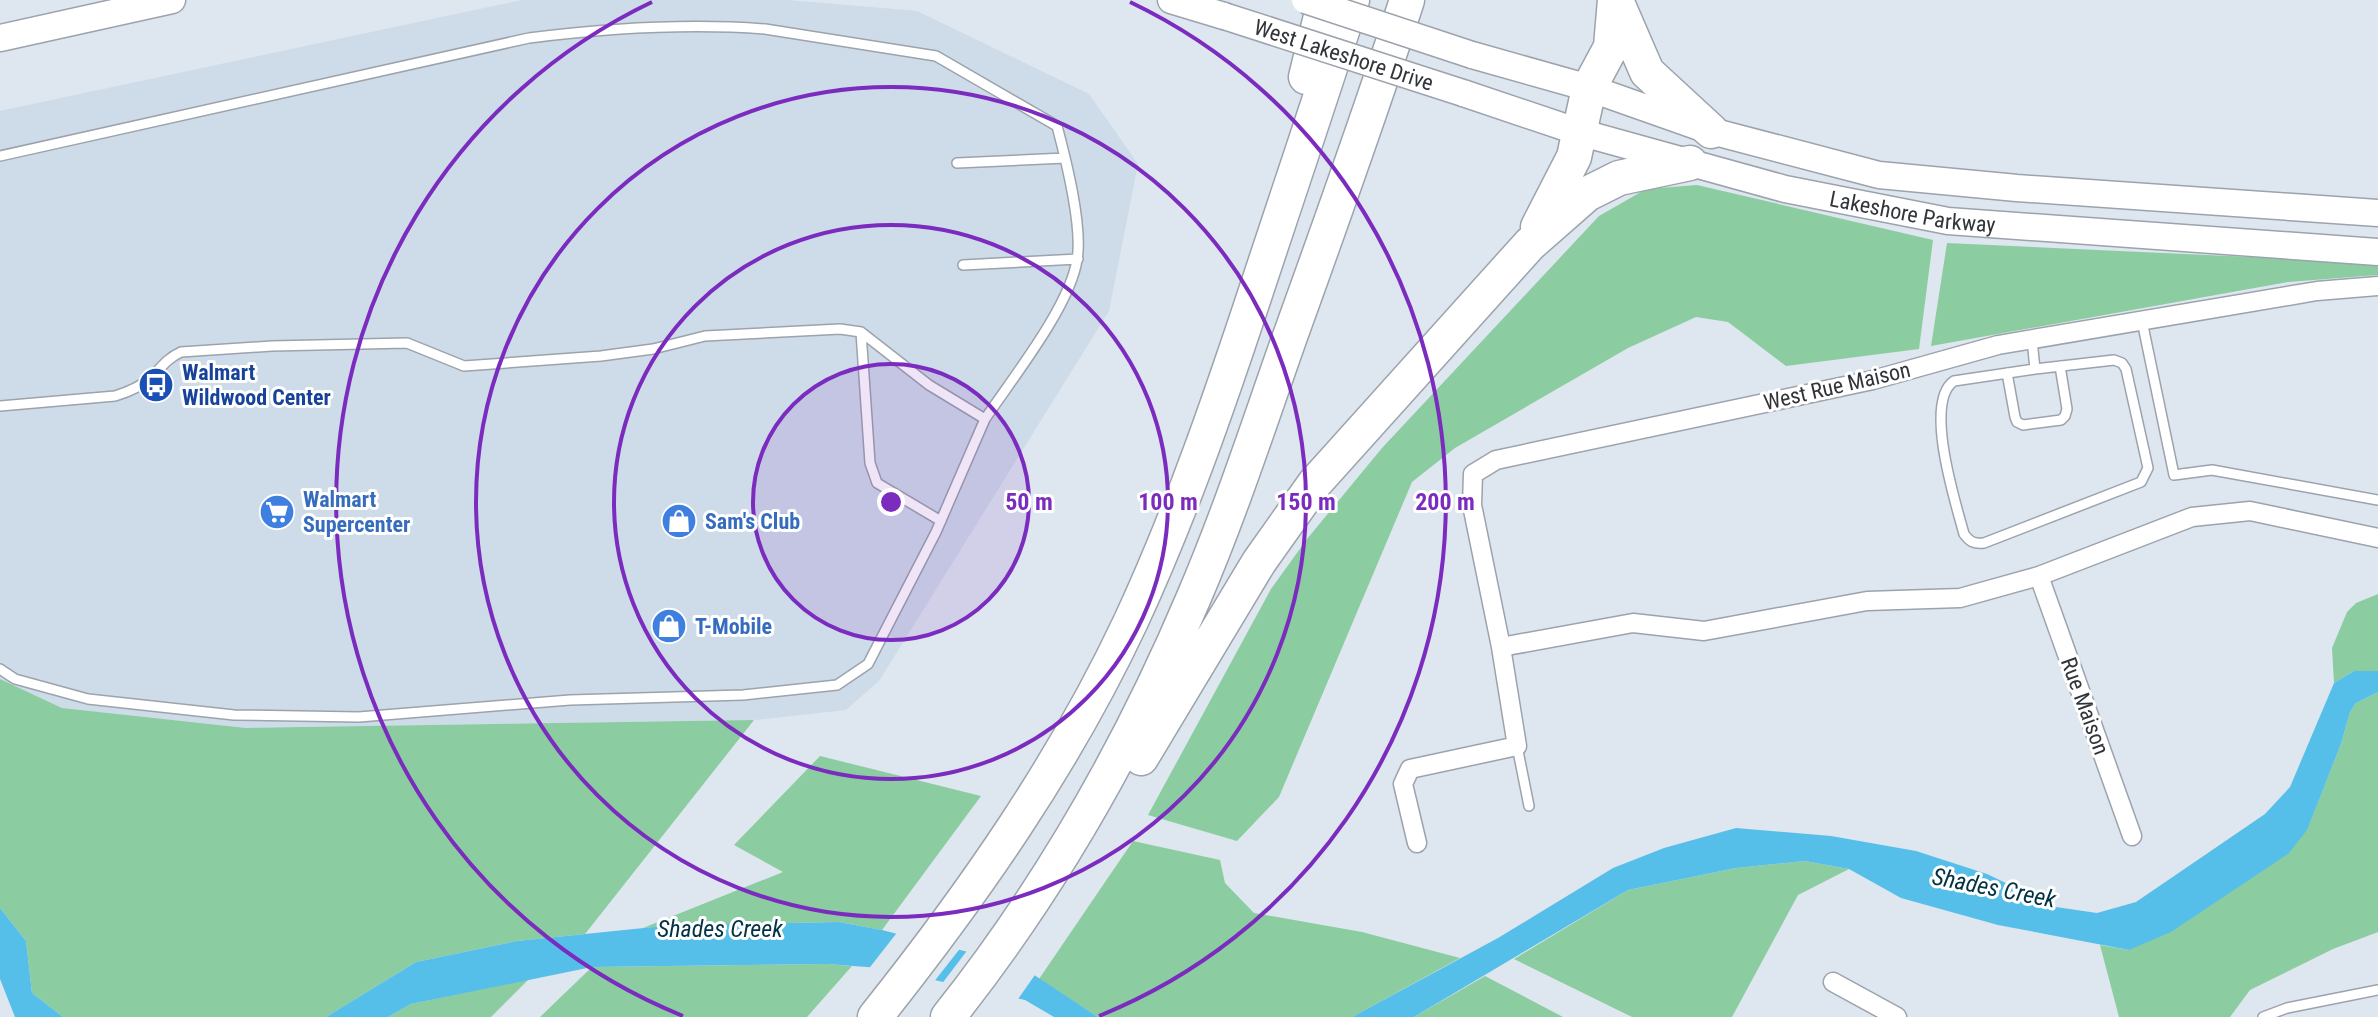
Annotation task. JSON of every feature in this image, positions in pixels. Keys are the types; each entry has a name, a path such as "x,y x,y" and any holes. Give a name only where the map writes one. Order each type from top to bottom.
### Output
{"highway":[{"path":"1259,281 1292,130 1325,0"},
{"path":"875,1017 948,923 1013,831 1087,707 1162,553 1216,409 1352,0"},
{"path":"1118,779 1223,526 1407,0"},
{"path":"1530,244 1574,157 1589,88 1611,47 1616,0"},
{"path":"1616,0 1647,72 1711,131"},
{"path":"948,1017 1030,904 1084,817 1118,779 1250,575 1315,483 1530,244 1587,194 1619,178 1690,163"}],"main road":[{"path":"0,38 172,0"},
{"name":"West Lakeshore Drive","path":"1171,0 1463,93"},
{"name":"West Lakeshore Drive","path":"1305,0 1472,55"},
{"name":"Lakeshore Parkway","path":"1472,55 1589,88 1711,131 1879,175 2017,188 2378,213"},
{"name":"Lakeshore Parkway","path":"1463,93 1579,132 1785,189 1948,221 2378,252"}],"street":[{"name":"West Rue Maison","path":"1517,746 1501,647 1472,505 1473,474 1496,460 1873,380 1998,345 2317,291 2378,286"},
{"path":"1501,647 1633,623 1704,631 1867,601 1960,598 2039,576 2192,517 2250,511 2378,538"},
{"name":"Rue Maison","path":"2039,576 2132,836"},
{"path":"1417,843 1403,784 1410,769 1517,746"},
{"path":"1833,982 1897,1017"}],"lane":[{"path":"0,156 529,38 635,26 765,29 936,56 1057,126 1078,233 1078,259 1071,284 1047,327 985,419 941,521 868,664 837,685 743,695 570,700 359,717 234,715 88,699 15,679 0,669"},
{"path":"957,163 1065,158"},
{"path":"963,265 1078,259"},
{"path":"2142,321 2174,475 2212,470 2378,500"},
{"path":"0,406 115,396 151,378 169,358 181,352 407,343 464,366 601,356 653,349 705,336 840,329 861,332 929,385 985,419"},
{"path":"861,332 870,463 877,483 941,521"},
{"path":"2032,340 2035,369"},
{"path":"2114,360 2122,363 2126,369 2148,468 2141,482 1976,544 1964,534 1945,466 1941,434 1944,393 1954,381 2035,369 2114,360"},
{"path":"2007,373 2017,422 2023,425 2061,420 2067,409 2060,366"},
{"path":"1517,746 1529,806"},
{"path":"2263,1017 2287,1008 2378,990"}],"shaded area":[{"path":"522,0 788,0 917,11 1089,94 1138,164 1109,311 879,681 846,710 754,720 246,728 62,708 0,679 0,111"}],"green space":[{"path":"1697,185 1933,240 1919,349 1786,366 1728,322 1696,317 1628,348 1455,448 1412,482 1279,797 1237,841 1148,815 1271,589 1307,539 1382,448 1599,216 1646,189"},
{"path":"1947,243 2378,264 2378,275 2288,282 1931,346"},
{"path":"2378,594 2378,671 2354,671 2334,683 2332,648 2347,612 2356,603"},
{"path":"0,679 62,708 246,728 754,720 585,934 517,941 416,962 326,1017 63,1017 32,993 26,941 0,908"},
{"path":"2378,692 2378,932 2333,949 2250,990 2230,1017 2119,1017 2100,945 2129,950 2307,829 2341,744 2350,712 2356,703"},
{"path":"820,756 981,796 882,930 839,922 643,928 783,872 734,845"},
{"path":"1133,841 1220,860 1225,883 1254,913 1362,932 1460,958 1352,1017 1098,1017 1039,979"},
{"path":"1805,861 1849,869 1798,895 1732,1017 1632,1017 1514,959 1628,890 1736,868"},
{"path":"852,966 807,1017 540,1017 592,967"},
{"path":"1485,976 1563,1017 1414,1017"},
{"path":"529,979 491,1017 388,1017 411,1004"}],"water":[{"name":"Shades Creek","path":"2354,671 2378,671 2378,692 2356,703 2350,712 2341,744 2307,830 2288,854 2171,932 2129,950 1998,925 1901,898 1849,869 1805,861 1736,868 1628,890 1414,1017 1352,1017 1498,938 1613,868 1664,848 1736,828 1831,836 1916,851 1987,874 2056,907 2097,913 2136,902 2265,814 2290,787 2334,683"},
{"path":"0,908 26,941 32,993 63,1017 15,1017 0,979"},
{"name":"Shades Creek","path":"839,922 1019,965 1098,1017 1054,1017 1025,1000 880,968 827,964 592,967 411,1004 388,1017 326,1017 416,962 517,941 673,925"}],"pier":[{"path":"899,930 962,946 933,983 867,971"},
{"path":"969,948 1021,961 1037,972 1016,1002 941,985"}],"place":[{"name":"Walmart Wildwood Center","path":"156,385"},
{"name":"Walmart Supercenter","path":"277,512"},
{"name":"Sam's Club","path":"679,521"},
{"name":"T-Mobile","path":"669,626"}]}
